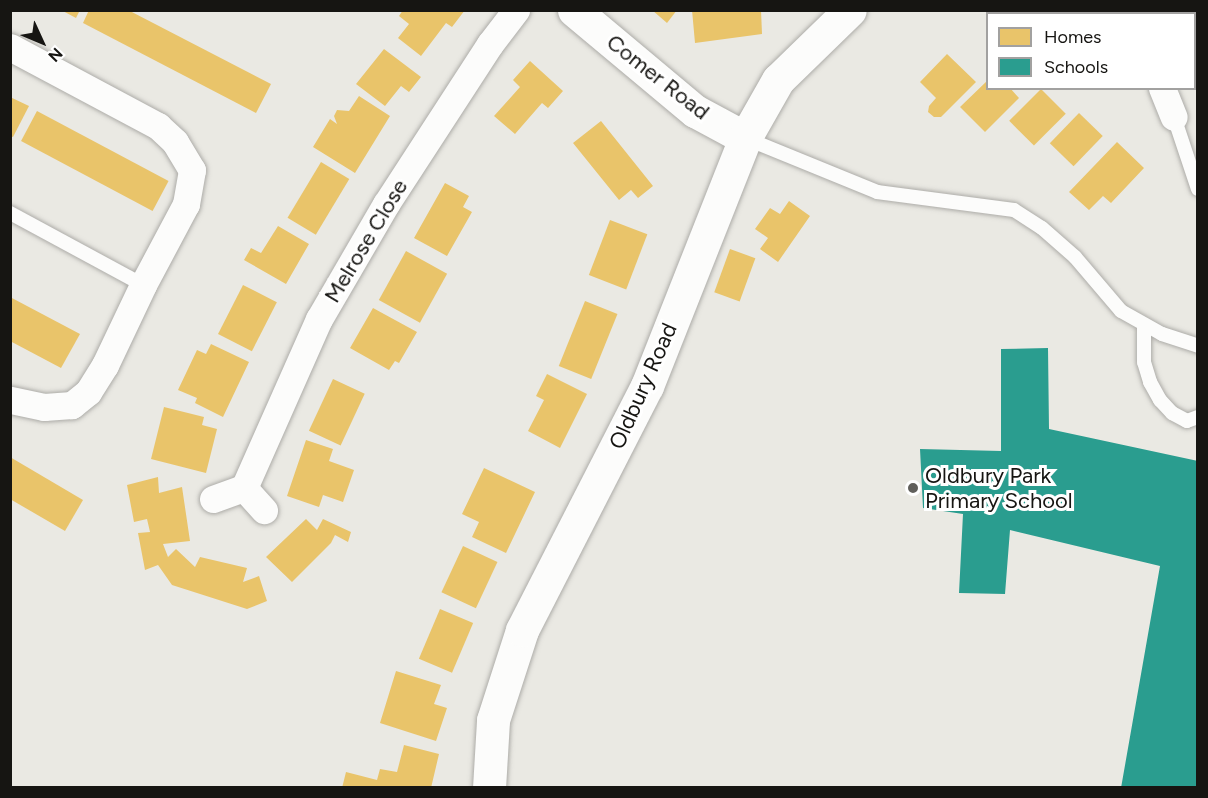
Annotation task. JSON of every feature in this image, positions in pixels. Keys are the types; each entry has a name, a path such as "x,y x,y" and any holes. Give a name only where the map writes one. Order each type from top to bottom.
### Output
{"street":[{"name":"Melrose Close","path":"243,488 319,319 386,204 490,44 516,10"},
{"name":"Comer Road","path":"574,10 695,111 745,138"},
{"name":"Oldbury Road","path":"489,788 493,720 522,630 647,386 745,138 778,80 850,10"},
{"path":"10,47 158,126 175,142 192,170 186,204 143,285 105,365 88,392 72,405 44,407 10,400"},
{"path":"1163,90 1174,117"},
{"path":"213,500 243,488 264,510"}],"lane":[{"path":"1174,117 1197,189"},
{"path":"745,138 877,192 1014,210 1042,228 1075,257 1121,311 1162,334 1197,346"},
{"path":"10,213 143,285"},
{"path":"1144,325 1144,362 1150,382 1160,400 1172,413 1187,421 1197,417"}],"building: Homes":[{"path":"61,10 80,10 76,18"},
{"path":"89,10 128,10 271,84 256,113 83,23"},
{"path":"403,10 465,10 452,27 446,23 421,56 398,38 409,24 399,16"},
{"path":"652,10 677,10 667,23"},
{"path":"692,10 761,10 762,34 695,43"},
{"path":"1017,10 1070,10 1070,12 1017,12"},
{"path":"384,49 421,77 409,92 401,86 385,106 356,84"},
{"path":"947,54 976,82 941,117 934,117 928,112 929,106 936,98 920,82"},
{"path":"530,61 563,91 548,108 542,103 515,134 494,116 520,87 513,80"},
{"path":"986,82 986,90 1012,90 1019,98 985,132 960,107"},
{"path":"1042,90 1066,114 1034,146 1009,121"},
{"path":"359,96 390,116 355,173 313,147 330,119 337,124 334,116 337,110 349,111"},
{"path":"10,97 29,106 13,137 10,136"},
{"path":"37,111 169,181 153,211 21,141"},
{"path":"1079,113 1103,136 1074,166 1050,143"},
{"path":"601,121 653,186 638,198 631,190 619,200 573,143"},
{"path":"1117,142 1144,168 1111,203 1103,196 1089,210 1069,192"},
{"path":"321,162 349,179 316,235 288,218"},
{"path":"445,183 469,196 463,207 472,212 447,256 414,238"},
{"path":"789,201 810,216 778,262 760,249 768,238 755,229 770,208 780,214"},
{"path":"610,220 647,234 626,289 589,275"},
{"path":"278,226 309,244 286,284 244,260 251,248 261,253"},
{"path":"730,249 755,258 740,301 714,292"},
{"path":"406,251 447,274 420,323 379,300"},
{"path":"243,285 277,302 252,351 218,334"},
{"path":"10,297 80,334 61,368 10,341"},
{"path":"585,301 617,314 591,379 559,366"},
{"path":"373,308 417,332 399,363 395,361 389,370 350,348"},
{"path":"211,344 249,362 223,417 195,403 197,398 178,390 197,350 206,354"},
{"path":"547,374 587,394 560,448 528,431 544,400 536,396"},
{"path":"333,379 365,394 341,445 309,431"},
{"path":"164,407 204,417 202,425 217,429 206,473 151,459"},
{"path":"306,440 333,449 329,461 354,470 343,502 323,495 319,507 287,496"},
{"path":"10,457 83,500 65,531 10,499"},
{"path":"484,468 535,492 506,553 472,537 479,522 462,514"},
{"path":"158,477 159,493 182,487 190,541 163,544 168,557 176,549 195,567 200,557 247,568 243,582 259,576 267,601 247,609 172,585 158,565 145,570 138,533 150,532 147,519 134,522 127,485"},
{"path":"306,519 317,530 323,519 351,532 348,542 335,535 331,543 292,582 266,557"},
{"path":"463,546 497,562 476,608 441,592"},
{"path":"440,609 473,623 452,673 419,659"},
{"path":"396,671 441,685 434,704 447,708 436,741 380,723"},
{"path":"404,745 439,754 431,788 342,788 346,772 377,780 380,769 397,772"}],"building: Schools":[{"path":"1048,348 1049,429 1198,461 1198,788 1121,788 1160,566 1010,530 1005,594 959,593 963,514 923,508 920,449 1001,451 1001,349"}],"place":[{"name":"Oldbury Park Primary School","path":"913,488"}]}
